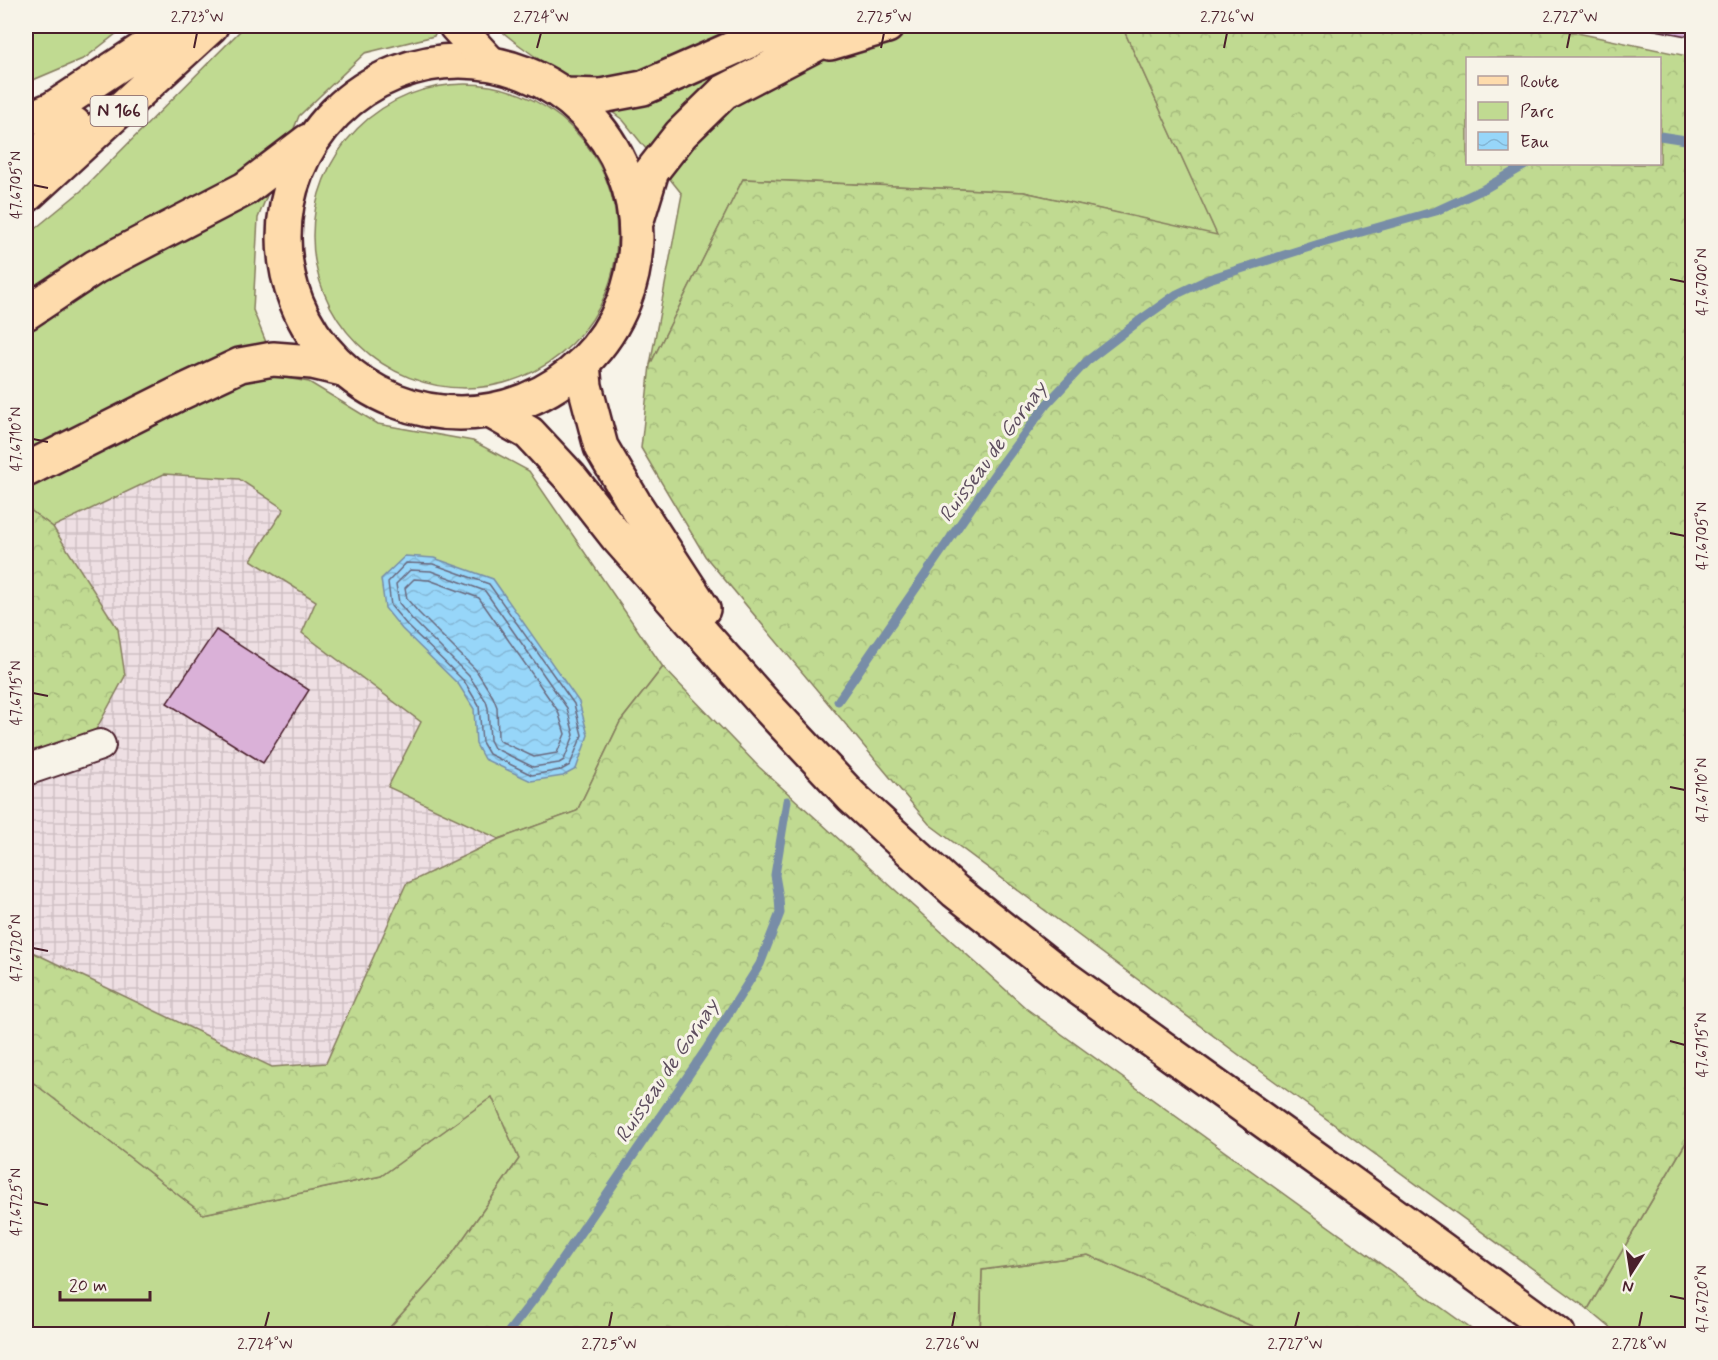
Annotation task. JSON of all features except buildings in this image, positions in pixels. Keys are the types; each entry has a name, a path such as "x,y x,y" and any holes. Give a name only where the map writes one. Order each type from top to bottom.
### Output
{"main road":[{"path":"26,120 52,109 178,26"},
{"name":"N 166","path":"26,164 185,26"},
{"name":"N 166","path":"26,196 211,26"},
{"path":"456,26 489,63"},
{"path":"566,96 601,96 644,88 782,26"},
{"path":"636,220 652,171 681,134 724,92 851,26"},
{"path":"797,54 887,26"},
{"path":"26,313 95,267 245,189 315,136 354,96 404,70 449,61 489,63 530,77 566,96 601,130 625,173 636,220 634,273 615,322 584,364 541,395 490,411 438,412 387,398 342,369 310,330 289,283 283,232 290,192 292,182 315,136"},
{"path":"26,470 240,365 273,359 312,362 342,369"},
{"path":"584,364 585,386 601,447 634,503 764,703"},
{"path":"490,411 529,433 536,440 570,477 617,537 764,703 852,797 955,891 1061,975 1558,1335"}],"lane":[{"path":"26,770 100,745"}],"shaded area":[{"path":"164,474 239,479 284,509 316,601 302,633 421,722 389,787 499,839 406,885 326,1063 272,1067 26,949 26,761 118,629 53,527"}],"green space":[{"path":"26,26 126,26 85,58 26,83"},
{"path":"245,26 438,26 434,36 365,53 299,116 258,218 253,310 280,377 309,382 378,424 473,441 529,471 663,667 620,722 577,811 499,839 388,787 421,722 302,633 316,601 251,560 284,509 239,479 164,474 53,527 26,507 26,236 81,191"},
{"path":"495,26 1122,26 1218,236 1024,192 743,179 650,365 682,194 623,120"},
{"path":"1122,26 1544,26 1692,57 1692,1132 1588,1309 1266,1075 929,824 705,556 641,448 650,365 743,179 1024,192 1217,235"},
{"path":"465,84 495,87 523,96 549,110 572,129 591,152 605,178 614,206 617,236 614,266 605,294 591,320 572,343 549,362 523,376 495,385 465,388 435,385 407,376 381,362 358,343 339,320 325,294 316,266 313,236 316,206 325,178 339,152 358,129 381,110 407,96 435,87"},
{"path":"26,507 53,527 118,629 125,676 92,737 26,761"},
{"path":"663,667 759,767 1027,1009 1478,1334 1270,1334 1088,1255 982,1270 980,1334 384,1334 444,1266 519,1159 492,1097 381,1176 203,1214 26,1077 26,949 272,1067 326,1063 406,884 499,839 577,811 620,722"},
{"path":"26,1077 203,1214 381,1176 492,1096 519,1159 444,1266 384,1334 26,1334"},
{"path":"1692,1132 1692,1334 1618,1334 1588,1309"},
{"path":"1088,1255 1270,1334 980,1334 982,1270"}],"water":[{"path":"405,556 434,558 493,579 579,702 588,735 576,769 563,776 531,781 484,759 476,744 474,709 459,685 402,629 385,608 381,579"}],"waterway":[{"name":"Ruisseau de Gornay","path":"1661,136 1692,141"},
{"name":"Ruisseau de Gornay","path":"838,701 996,472 1046,405 1087,361 1177,294 1209,279 1319,244 1436,211 1484,189 1525,165"},
{"name":"Ruisseau de Gornay","path":"507,1334 541,1290 707,1048 760,964 780,913 775,875 787,801"}]}
